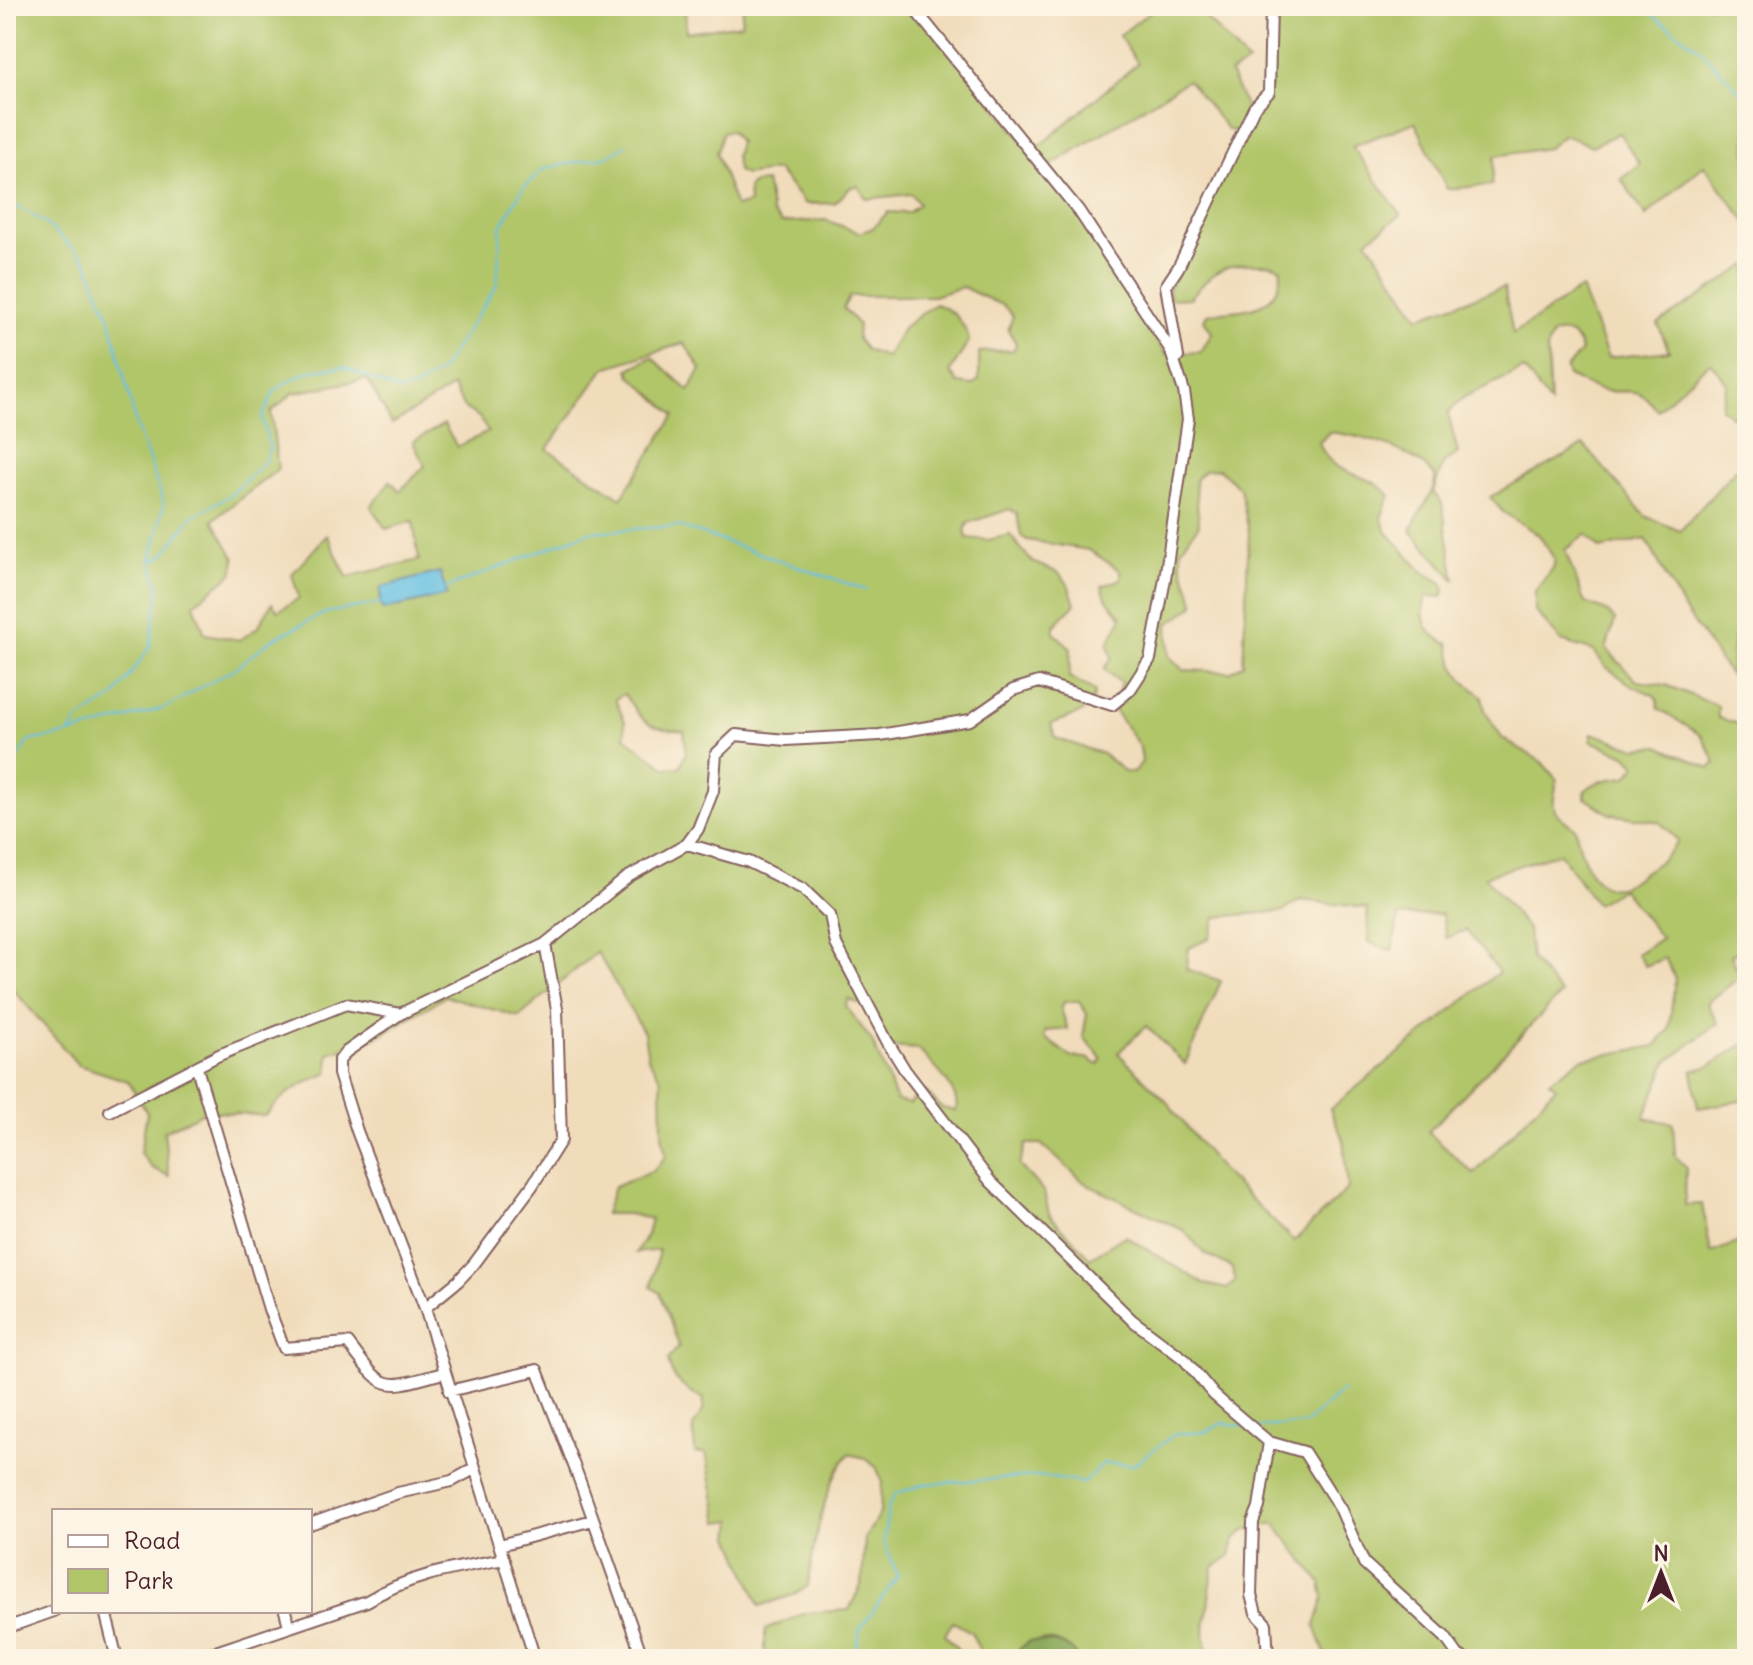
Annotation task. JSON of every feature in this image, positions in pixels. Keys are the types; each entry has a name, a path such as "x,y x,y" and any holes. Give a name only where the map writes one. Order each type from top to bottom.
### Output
{"street":[{"path":"912,6 1079,211 1170,349 1184,391"},
{"path":"535,1659 425,1308 357,1131 339,1074 339,1061 346,1052 400,1014 545,944 628,877 687,844 698,829 713,791 716,754 736,735 786,740 864,736 970,720 1013,690 1039,682 1112,705 1130,690 1150,659 1188,419 1166,286 1178,268 1254,108 1269,92 1271,6"},
{"path":"687,844 749,862 803,889 830,915 836,944 887,1041 905,1070 990,1181 1132,1320 1184,1359 1214,1395 1269,1442 1304,1452 1341,1510 1364,1563 1465,1659"},
{"path":"425,1308 474,1264 532,1186 561,1140 557,1009 545,944"},
{"path":"110,1111 219,1055 346,1004 400,1014"},
{"path":"197,1068 269,1309 284,1348 348,1343 374,1378 395,1386 443,1373"},
{"path":"449,1391 537,1370 643,1659"},
{"path":"1268,1659 1266,1624 1256,1613 1251,1595 1253,1522 1259,1507 1269,1442"},
{"path":"312,1523 398,1493 452,1481 474,1469"},
{"path":"500,1545 593,1520"},
{"path":"195,1659 367,1601 385,1590 427,1574 504,1559"},
{"path":"6,1628 52,1612"},
{"path":"106,1613 117,1659"},
{"path":"286,1613 289,1626"}],"green space":[{"path":"6,6 685,6 686,32 741,24 743,6 918,6 1081,217 1166,354 1201,352 1212,333 1204,320 1207,314 1257,306 1274,294 1279,283 1281,269 1275,266 1235,265 1211,276 1190,298 1170,299 1169,289 1242,132 1228,130 1188,80 1053,164 1046,166 1037,155 1037,148 1138,63 1119,36 1157,6 1195,6 1248,63 1230,73 1249,114 1270,87 1270,6 1747,6 1747,223 1704,165 1646,216 1621,179 1640,164 1619,133 1592,146 1564,135 1548,148 1495,156 1492,185 1447,189 1415,122 1352,146 1401,215 1367,240 1419,317 1504,287 1513,334 1581,288 1608,358 1669,351 1658,324 1747,265 1747,435 1738,421 1721,408 1727,383 1710,362 1657,410 1639,393 1600,390 1568,376 1566,369 1581,351 1580,346 1567,333 1553,334 1547,347 1550,404 1524,369 1464,397 1448,413 1458,453 1443,464 1433,492 1442,503 1455,580 1411,531 1433,490 1435,476 1414,458 1372,441 1329,432 1319,443 1333,464 1372,481 1390,495 1381,517 1386,531 1422,571 1442,583 1445,590 1442,597 1426,596 1423,612 1426,626 1449,644 1454,666 1464,681 1482,696 1485,711 1502,738 1542,762 1557,780 1554,808 1575,828 1583,857 1594,877 1609,887 1631,882 1662,860 1678,841 1660,822 1610,814 1585,798 1585,791 1590,787 1605,780 1627,777 1636,765 1626,755 1591,741 1592,733 1636,748 1659,746 1710,768 1716,763 1702,736 1658,708 1654,695 1631,685 1605,666 1594,651 1561,641 1535,611 1535,591 1553,568 1555,560 1539,535 1503,512 1490,497 1584,445 1645,516 1680,531 1747,457 1747,615 1734,635 1730,675 1682,606 1646,539 1600,549 1586,534 1565,550 1585,603 1605,610 1615,620 1606,649 1637,681 1666,685 1718,706 1718,718 1747,726 1747,899 1738,906 1747,926 1747,948 1731,955 1740,977 1707,1003 1718,1023 1667,1062 1644,1118 1673,1123 1675,1156 1686,1167 1685,1205 1702,1204 1711,1253 1747,1239 1747,1659 1327,1659 1315,1626 1324,1597 1321,1583 1274,1523 1245,1530 1234,1540 1230,1556 1213,1568 1204,1636 1210,1659 1079,1659 1066,1646 1043,1640 1018,1650 1019,1659 984,1659 971,1632 953,1622 945,1634 966,1659 765,1659 765,1630 805,1613 849,1610 862,1583 865,1538 880,1513 882,1483 877,1468 865,1458 849,1454 840,1466 826,1498 808,1586 796,1594 760,1606 731,1536 733,1520 719,1522 706,1453 695,1453 693,1427 703,1411 704,1399 680,1384 670,1368 668,1360 679,1346 660,1293 651,1287 659,1250 636,1253 647,1235 651,1219 629,1214 605,1214 614,1187 654,1170 666,1156 662,1134 661,1079 648,1058 644,1033 597,952 519,1017 446,996 375,1038 329,1053 328,1073 293,1090 266,1116 206,1111 164,1131 169,1176 152,1168 140,1153 147,1113 128,1081 78,1065 6,981","holes":["731,131 739,142 735,157 738,171 745,175 777,170 805,204 835,203 851,187 858,186 866,199 911,194 919,204 908,213 888,212 873,228 860,233 826,220 782,223 772,213 766,182 754,183 748,188 749,203 736,207 716,153 723,132","962,287 1004,306 1013,316 1008,330 1016,343 1014,350 979,352 979,380 972,385 958,383 950,372 969,341 965,328 947,309 935,304 905,326 886,357 866,350 857,339 858,324 843,308 850,296 934,296","684,343 701,369 689,391 652,357 629,369 631,376 675,415 621,498 547,449 605,368","367,379 392,424 453,387 464,408 479,417 488,432 457,447 444,424 413,442 425,466 400,491 390,481 371,507 386,529 413,521 419,560 347,577 327,535 292,574 299,598 278,611 272,603 258,627 240,640 205,634 194,604 233,573 235,559 213,520 278,469 271,412 293,393","1219,469 1240,488 1249,532 1243,664 1230,672 1183,670 1169,656 1168,624 1195,605 1181,563 1181,549 1199,525 1195,480 1205,470","1010,509 1017,514 1021,536 1027,540 1089,550 1121,571 1121,579 1102,586 1107,600 1122,617 1108,644 1112,658 1104,669 1121,683 1114,710 1140,747 1142,762 1133,773 1125,772 1103,754 1055,738 1051,724 1085,709 1095,691 1069,677 1071,648 1054,633 1054,626 1075,604 1068,584 1059,573 1032,562 1010,535 988,540 967,538 965,530 968,523","624,694 648,723 684,731 686,753 680,767 666,768 625,737 625,722 615,699","1560,853 1596,904 1622,889 1661,938 1637,954 1645,966 1665,958 1675,979 1669,1030 1655,1046 1581,1059 1549,1081 1556,1087 1474,1174 1428,1132 1561,994 1531,959 1528,930 1485,876","1300,900 1367,908 1369,942 1392,951 1399,916 1442,914 1446,938 1466,930 1499,972 1330,1109 1343,1139 1348,1188 1294,1241 1222,1171 1166,1101 1118,1053 1146,1026 1185,1064 1221,981 1186,969 1189,948 1210,938 1216,917 1284,911","848,999 868,1007 889,1047 918,1049 950,1086 956,1111 942,1108 926,1092 919,1092 910,1104 897,1101 872,1041 846,1006","1064,1002 1079,1002 1087,1014 1083,1036 1102,1059 1099,1065 1087,1058 1071,1057 1044,1037 1046,1031 1068,1029 1061,1009","1026,1144 1041,1144 1086,1184 1183,1230 1204,1253 1231,1267 1236,1280 1227,1289 1205,1284 1125,1236 1090,1258 1049,1214 1044,1192 1019,1165"]},
{"path":"1747,1042 1747,1100 1698,1108 1692,1071 1710,1066"},
{"path":"1030,1641 1063,1645 1079,1659 1019,1659 1018,1650"}],"water":[{"path":"440,572 447,595 383,610 381,587"}],"waterway":[{"path":"1640,6 1700,49 1747,99"},
{"path":"151,561 164,555 191,517 232,494 264,462 270,448 262,418 274,391 285,383 313,370 344,367 399,391 414,388 440,372 497,285 501,227 523,188 545,168 605,157 626,145"},
{"path":"6,200 44,222 86,260 109,316 137,427 164,503 151,561 159,589 150,647 115,696 77,721 70,733"},
{"path":"444,589 589,532 679,526 866,590"},
{"path":"6,776 28,741 69,734 165,708 237,667 271,640 325,613 380,603"},
{"path":"1258,1427 1306,1424 1343,1390"},
{"path":"855,1659 860,1629 898,1576 884,1543 888,1507 895,1494 925,1484 1038,1476 1084,1483 1104,1463 1133,1465 1175,1434 1206,1432 1223,1423 1244,1426"}]}
